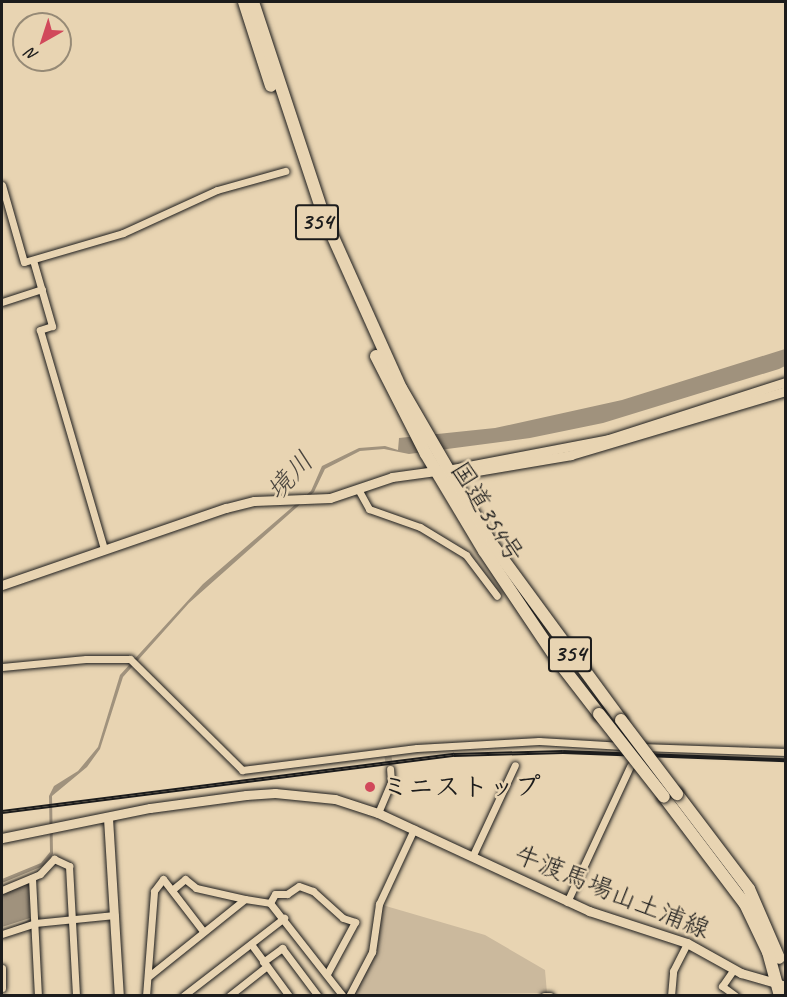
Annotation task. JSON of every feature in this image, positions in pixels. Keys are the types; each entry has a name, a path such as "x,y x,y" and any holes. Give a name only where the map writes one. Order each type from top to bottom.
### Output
{"highway":[{"name":"国道354号","path":"244,2 317,221 419,432 507,586 599,714 745,904 782,986"},
{"name":"国道354号","path":"253,2 305,166 339,255 419,432"},
{"name":"国道354号","path":"441,471 521,587 748,889 767,924 782,986"}],"street":[{"path":"2,185 24,262 123,233 217,190 285,171"},
{"path":"33,260 52,326 40,330 105,549"},
{"path":"2,302 42,290"},
{"path":"2,585 226,508 330,498 385,478 441,471 609,439 786,382"},
{"path":"441,471 465,473 571,455 786,391"},
{"path":"358,489 369,508 420,527 466,555 497,596"},
{"path":"2,668 110,658 134,662 242,770 387,753 539,741 786,752"},
{"path":"473,855 515,765"},
{"path":"567,902 630,766"},
{"path":"378,813 391,782 390,769"},
{"name":"牛渡馬場山土浦線","path":"2,838 182,803 275,793 335,799 378,813 473,855 567,902 687,943 734,969 782,986"},
{"path":"108,818 119,996"},
{"path":"348,996 372,952 379,904 414,830"},
{"path":"2,890 45,871 54,859 69,866 76,996"},
{"path":"32,878 38,996"},
{"path":"146,996 154,891 163,879 203,932"},
{"path":"172,890 185,879 196,888 270,903 343,996"},
{"path":"270,903 274,894 287,894 299,886 313,891 343,918 355,922 327,974"},
{"path":"149,976 245,899"},
{"path":"2,934 35,922 115,915"},
{"path":"183,996 284,918"},
{"path":"671,996 673,971 687,943"},
{"path":"250,944 290,996"},
{"path":"229,996 282,948 318,996"},
{"path":"2,968 2,987"},
{"path":"734,969 722,986 736,996"},
{"path":"544,996 550,996"}],"shaded area":[{"path":"785,349 785,366 779,369 603,423 530,438 409,454 384,449 360,451 325,469 314,492 189,603 123,677 100,749 87,767 52,796 53,854 43,866 2,883 2,879 41,863 50,852 49,796 54,786 78,771 98,747 120,675 203,584 311,491 322,466 359,448 385,446 398,450 399,438 495,428 622,400"},
{"path":"31,879 33,921 2,932 31,919 29,886 30,918 2,927 2,891"},
{"path":"379,904 485,935 545,970 547,993 349,996 372,952"}],"tunnel":[{"path":"388,756 390,769"}],"railway":[{"path":"2,812 454,755 563,752 786,760"}],"place":[{"name":"ミニストップ","path":"370,787"}],"water label":[{"name":"境川","path":"290,476"}]}
